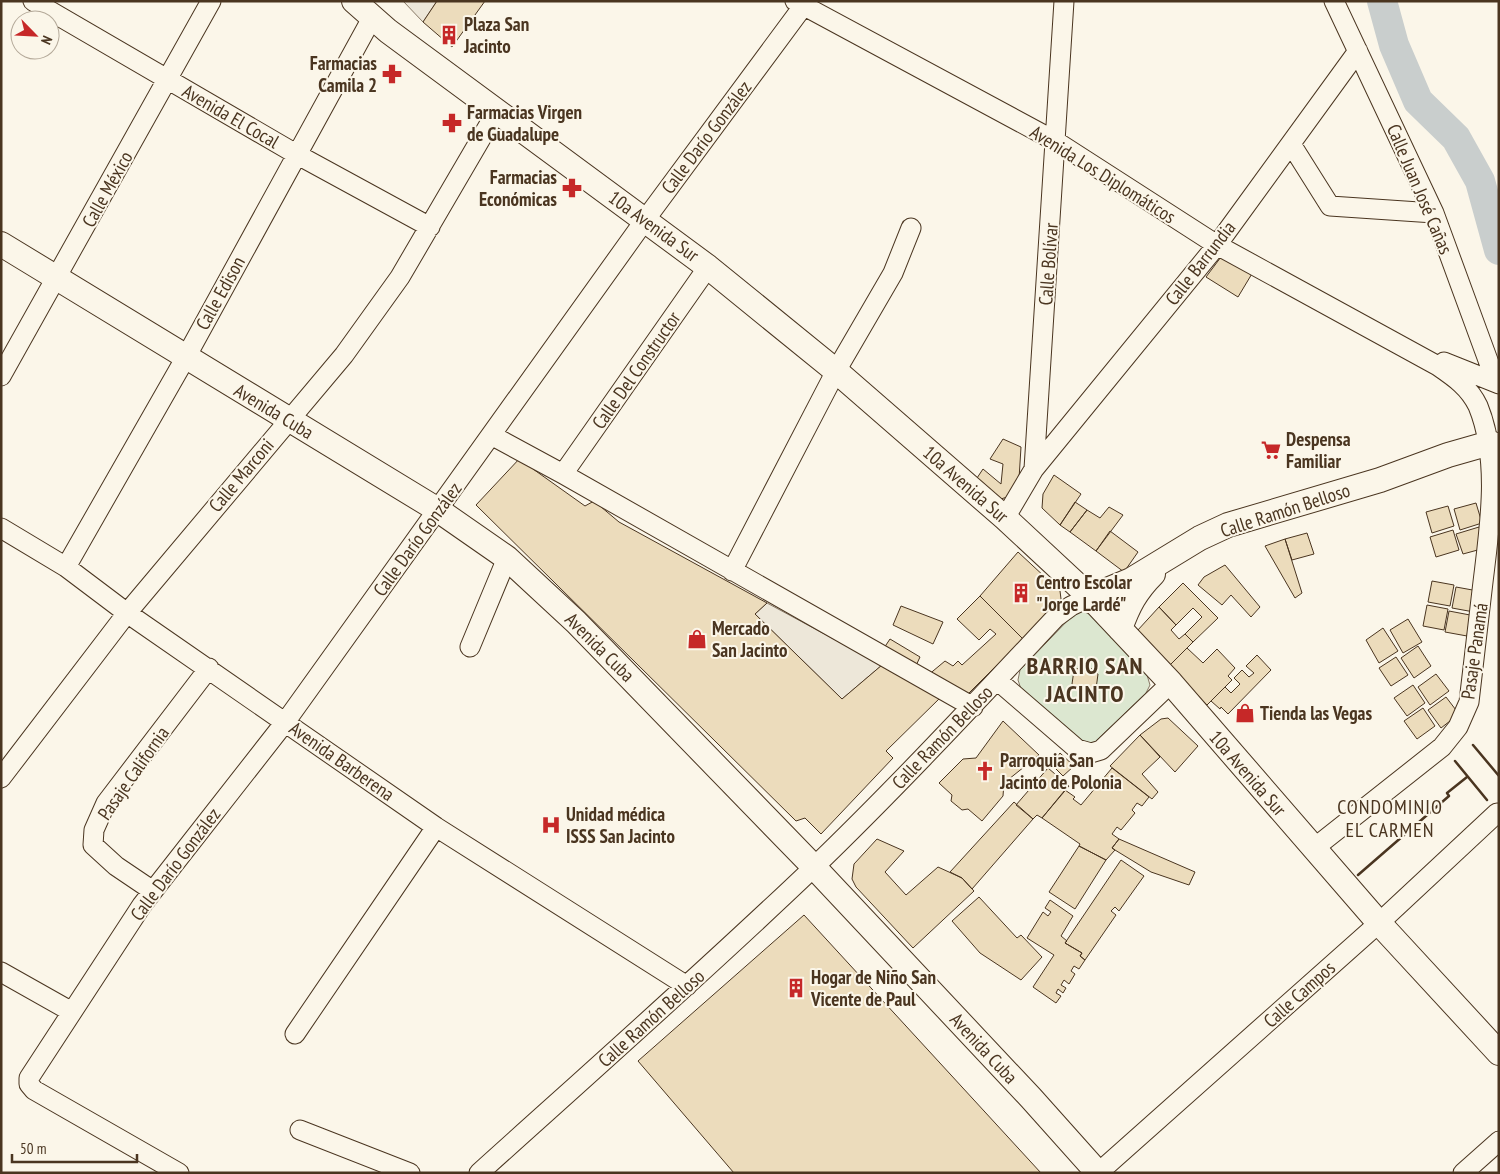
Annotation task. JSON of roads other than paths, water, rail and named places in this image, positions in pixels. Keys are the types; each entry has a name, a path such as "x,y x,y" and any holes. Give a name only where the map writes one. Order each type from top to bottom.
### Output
{"main road":[{"name":"10a Avenida Sur","path":"354,1 372,18 708,267 836,370 1090,596 1171,683 1379,923 1499,1052"},
{"name":"Avenida Cuba","path":"1,244 57,280 438,510 507,558 576,622 814,867 1031,1098 1098,1173"},
{"name":"Calle Ramón Belloso","path":"1090,596 1131,580 1200,538 1228,525 1380,480 1496,438"},
{"path":"1120,629 1130,602 1138,589 1170,557"}],"street":[{"name":"Avenida El Cocal","path":"33,1 296,154 430,227"},
{"name":"Calle México","path":"1,376 57,280 211,1"},
{"name":"Calle Bolívar","path":"1004,518 1034,469 1064,1"},
{"name":"Calle Juan José Cañas","path":"1334,1 1434,213 1497,383"},
{"name":"Avenida Los Diplomáticos","path":"802,3 1056,142 1217,245 1438,366 1466,388 1496,438"},
{"name":"Calle Darío González","path":"179,1173 34,1090 29,1078 153,891 286,721 802,3"},
{"name":"Calle Edison","path":"66,567 186,357 372,18"},
{"name":"Calle Barrundia","path":"1034,469 1217,245 1358,51"},
{"name":"Calle Marconi","path":"1,778 128,613 344,355 400,277 496,111"},
{"path":"1291,144 1330,206 1434,213"},
{"path":"732,570 836,370 893,273 911,228"},
{"name":"Calle Del Constructor","path":"563,474 708,267"},
{"name":"Avenida Los Diplomáticos","path":"1410,349 1497,383"},
{"path":"491,435 973,707"},
{"name":"Pasaje Panamá","path":"1313,849 1442,747 1458,727 1469,702 1490,526 1496,438"},
{"name":"Avenida Barberena","path":"1,528 66,567 128,613 286,721 436,828 687,986"},
{"path":"470,647 507,558"},
{"name":"Calle Ramón Belloso","path":"478,1173 687,986 814,867 973,707 1056,618 1071,606 1090,596"},
{"name":"Pasaje California","path":"153,891 116,866 93,845 94,830 106,804 209,668"},
{"path":"997,680 1077,749 1091,753 1101,750 1171,683"},
{"name":"Calle Campos","path":"1098,1173 1379,923 1497,812"},
{"path":"295,1034 436,828"},
{"path":"1,972 72,1012"},
{"path":"300,1130 410,1173"},
{"path":"1463,1173 1499,1141"}],"waterway":[{"path":"1382,1 1394,45 1418,101 1456,138 1480,181 1499,250"}],"place":[{"name":"Plaza San Jacinto","path":"449,35"},
{"name":"Farmacias Camila 2","path":"392,74"},
{"name":"Farmacias Virgen de Guadalupe","path":"452,123"},
{"name":"Farmacias Económicas","path":"572,188"},
{"name":"Despensa Familiar","path":"1271,450"},
{"name":"Centro Escolar \"Jorge Lardé\"","path":"1021,593"},
{"name":"Mercado San Jacinto","path":"697,639"},
{"name":"Tienda las Vegas","path":"1245,713"},
{"name":"Parroquia San Jacinto de Polonia","path":"985,771"},
{"name":"Unidad médica ISSS San Jacinto","path":"551,825"},
{"name":"Hogar de Niño San Vicente de Paul","path":"796,988"}],"district":[{"name":"BARRIO SAN JACINTO","path":"1085,679"},
{"name":"CONDOMINIO EL CARMEN","path":"1390,818"}]}
